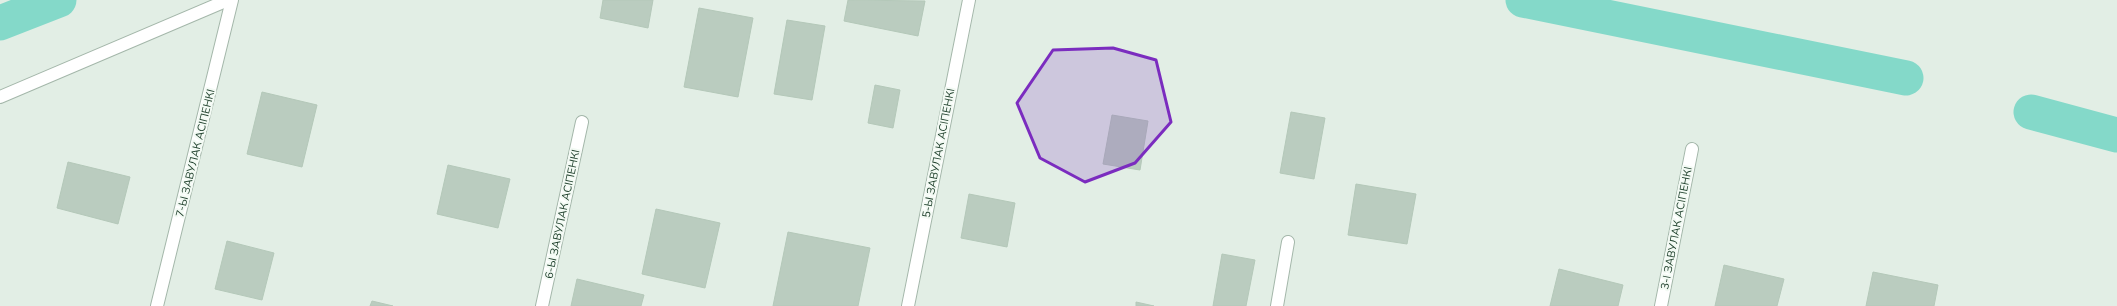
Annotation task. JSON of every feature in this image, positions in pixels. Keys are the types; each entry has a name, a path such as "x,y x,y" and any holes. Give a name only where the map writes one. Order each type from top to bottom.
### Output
{"street":[{"path":"0,97 228,0"},
{"name":"7-Ы ЗАВУЛАК АСІПЕНКІ","path":"157,306 232,0"},
{"name":"5-Ы ЗАВУЛАК АСІПЕНКІ","path":"908,306 969,0"},
{"name":"6-Ы ЗАВУЛАК АСІПЕНКІ","path":"542,306 582,122"},
{"name":"3-І ЗАВУЛАК АСІПЕНКІ","path":"1661,306 1692,149"},
{"path":"1277,306 1288,242"}],"highlighted area":[{"path":"1113,48 1156,60 1171,122 1135,163 1085,182 1040,158 1017,103 1053,50"}],"building":[{"path":"603,0 653,0 648,28 600,18"},
{"path":"848,0 925,1 918,36 844,21"},
{"path":"699,8 753,18 738,97 684,87"},
{"path":"787,20 825,26 812,100 774,94"},
{"path":"875,85 900,90 893,128 868,123"},
{"path":"262,92 317,105 302,167 247,154"},
{"path":"1291,112 1325,118 1314,179 1280,173"},
{"path":"1112,115 1148,121 1140,170 1103,164"},
{"path":"68,162 130,177 118,224 57,208"},
{"path":"448,165 510,179 498,228 437,214"},
{"path":"1356,184 1416,194 1407,244 1348,235"},
{"path":"969,194 1015,203 1007,247 961,238"},
{"path":"656,209 720,223 705,288 642,274"},
{"path":"788,232 870,248 858,306 773,306"},
{"path":"227,241 274,253 262,300 215,289"},
{"path":"1222,254 1255,260 1246,306 1213,306"},
{"path":"1724,265 1784,279 1777,306 1715,306"},
{"path":"1559,269 1623,285 1618,306 1550,306"},
{"path":"1873,272 1938,285 1934,306 1866,306"},
{"path":"577,279 644,295 641,306 571,306"},
{"path":"372,301 393,306 370,306"},
{"path":"1136,302 1154,306 1136,306"}],"waterway":[{"path":"0,23 59,0"},
{"path":"1523,0 1906,78"},
{"path":"2031,112 2117,135"}]}
